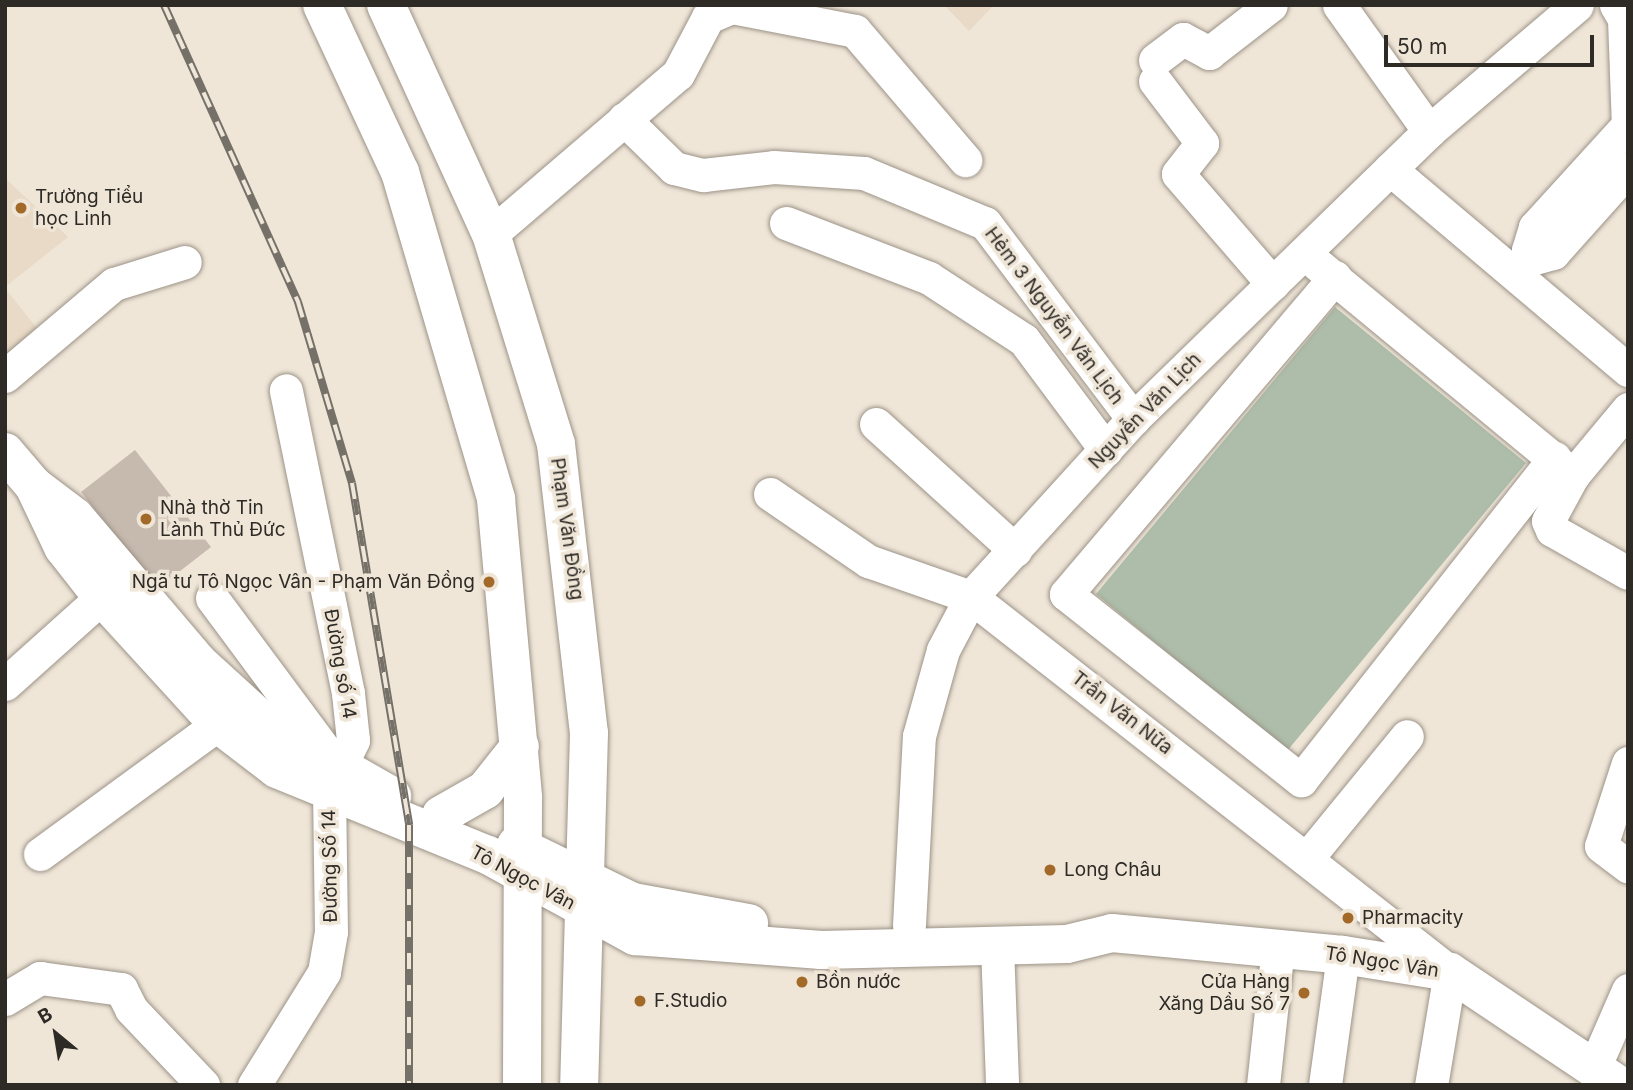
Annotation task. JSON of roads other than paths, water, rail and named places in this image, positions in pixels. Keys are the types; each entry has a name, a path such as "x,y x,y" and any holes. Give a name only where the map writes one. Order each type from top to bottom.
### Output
{"main road":[{"path":"322,5 400,172 496,499 520,746 524,861 522,1085"},
{"name":"Phạm Văn Đồng","path":"386,5 491,234 556,444 571,538 589,733 579,1085"},
{"name":"Tô Ngọc Vân","path":"5,452 34,485 75,517 208,671 334,782 524,861"},
{"name":"Tô Ngọc Vân","path":"34,485 63,547 102,597 218,724 277,769 334,782 441,815 585,894 635,936 821,950 1067,944 1112,933"},
{"path":"441,815 485,790 520,746"},
{"name":"Tô Ngọc Vân","path":"585,894 754,923 909,925 1083,921 1112,933 1278,947 1450,972 1606,1077"}],"street":[{"path":"1271,5 1209,53 1183,39 1155,71 1202,143 1178,174 1273,284"},
{"path":"1339,5 1429,131"},
{"name":"Nguyễn Văn Lịch","path":"909,925 919,736 943,650 971,597 1133,419 1429,131 1577,5"},
{"path":"1616,5 1625,19 1627,126 1535,227 1528,250 1538,257 1553,253 1628,169"},
{"path":"491,234 678,74 700,11 732,7 855,31 965,160"},
{"name":"Hẻm 3 Nguyễn Văn Lịch","path":"624,119 674,168 703,174 774,167 864,173 985,223 1133,419"},
{"path":"1390,169 1628,370"},
{"path":"786,223 929,278 1024,340 1106,450"},
{"path":"1303,254 1335,277 1563,466"},
{"path":"5,376 114,284 186,262"},
{"path":"1335,277 1066,594 1301,780 1563,466 1628,409"},
{"name":"Đường số 14","path":"286,390 348,693 353,740 334,782"},
{"path":"876,424 1014,550"},
{"path":"1563,466 1550,514 1552,530 1628,573"},
{"name":"Trần Văn Nữa","path":"770,494 868,561 971,597 1308,857 1450,972"},
{"path":"5,684 102,597"},
{"name":"Đường số 14","path":"212,598 334,782"},
{"path":"40,854 218,724"},
{"path":"1308,857 1407,736"},
{"path":"1628,763 1601,846 1628,866"},
{"name":"Đường Số 14","path":"254,1085 324,972 332,910 334,782"},
{"path":"997,946 1002,1085"},
{"path":"1263,1085 1278,947"},
{"path":"1325,1085 1343,955"},
{"path":"1431,1085 1450,972"},
{"path":"5,999 40,978 121,989 131,1009 203,1085"},
{"path":"1606,1077 1628,990"}],"railway":[{"path":"164,5 298,302 352,483 409,825 409,1085"}],"place":[{"name":"Trường Tiểu học Linh","path":"21,208"},
{"name":"Nhà thờ Tin Lành Thủ Đức","path":"146,519"},
{"name":"Ngã tư Tô Ngọc Vân - Phạm Văn Đồng","path":"489,582"},
{"name":"Long Châu","path":"1050,870"},
{"name":"Pharmacity","path":"1348,918"},
{"name":"Bồn nước","path":"802,982"},
{"name":"Cửa Hàng Xăng Dầu Số 7","path":"1304,993"},
{"name":"F.Studio","path":"640,1001"}]}
